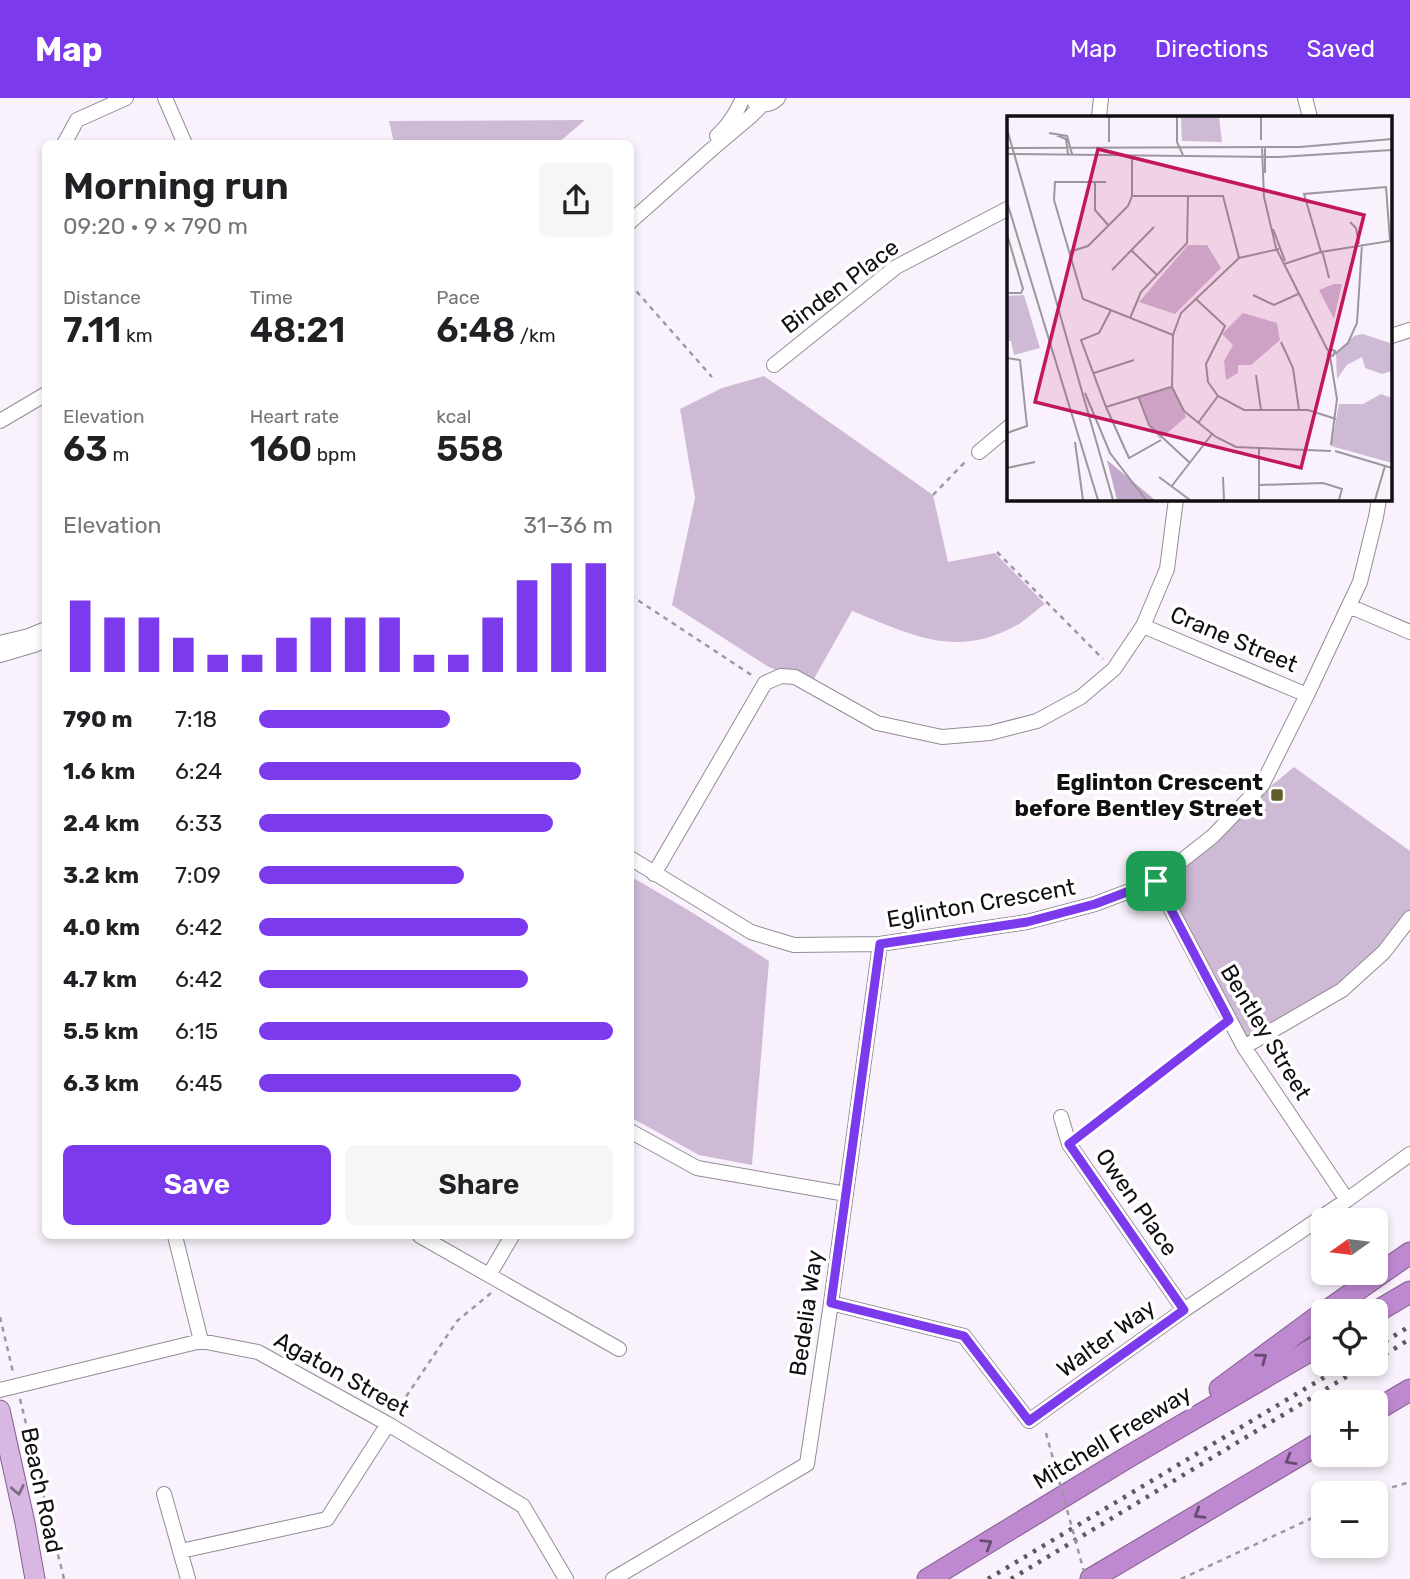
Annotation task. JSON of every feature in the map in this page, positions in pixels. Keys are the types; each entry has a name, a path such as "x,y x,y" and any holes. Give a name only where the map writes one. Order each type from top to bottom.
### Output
{"highway":[{"path":"1344,1299 1410,1253"},
{"path":"1388,1305 1410,1292"},
{"path":"1128,1457 1311,1322"},
{"name":"Mitchell Freeway","path":"928,1579 1311,1350"},
{"path":"1388,1403 1410,1390"},
{"path":"1091,1579 1311,1447"}],"main road":[{"name":"Beach Road","path":"0,1410 35,1579"}],"street":[{"path":"66,140 77,120 126,98"},
{"path":"165,98 182,140"},
{"path":"634,206 724,129 743,98"},
{"path":"634,218 755,102 769,105 778,98"},
{"path":"1099,116 1101,98"},
{"path":"1305,98 1310,116"},
{"name":"Binden Place","path":"775,365 896,267 1007,209"},
{"path":"1392,335 1410,330"},
{"path":"0,421 42,396"},
{"path":"979,452 1007,429"},
{"path":"654,874 765,683 781,676 795,677 877,723 942,737 990,733 1037,721 1081,697 1114,669 1143,626 1167,569 1176,500"},
{"name":"Eglinton Crescent","path":"634,861 751,932 793,945 880,944 1027,922 1095,904 1156,881 1213,836 1262,785 1360,582 1379,500"},
{"path":"1349,606 1410,632"},
{"name":"Crane Street","path":"1143,626 1307,695"},
{"path":"0,643 42,630"},
{"path":"0,655 42,642"},
{"name":"Bentley Street","path":"1156,881 1244,1047 1347,1200"},
{"path":"1244,1047 1342,990 1384,952 1410,918"},
{"name":"Bedelia Way","path":"613,1579 807,1464 880,944"},
{"name":"Owen Place","path":"1061,1117 1069,1144 1184,1310"},
{"path":"634,1134 697,1168 846,1194"},
{"name":"Walter Way","path":"831,1303 964,1336 1029,1421 1184,1310 1347,1200 1410,1153"},
{"path":"175,1239 201,1341"},
{"path":"425,1239 619,1349"},
{"path":"489,1275 510,1239"},
{"name":"Agaton Street","path":"0,1390 201,1341 258,1352 388,1424 523,1506 566,1579"},
{"path":"181,1551 327,1519 388,1424"},
{"path":"164,1494 188,1579"}],"path":[{"path":"634,289 712,377"},
{"path":"933,495 963,462 979,452"},
{"path":"997,552 1114,669"},
{"path":"634,598 765,683"},
{"path":"1069,1144 1229,1020"},
{"path":"388,1424 457,1321 503,1284"},
{"path":"0,1317 64,1579"},
{"path":"1046,1433 1086,1579"},
{"path":"1388,1489 1410,1482"},
{"path":"1181,1579 1311,1519"}],"shaded area":[{"path":"585,120 562,140 393,140 389,121"},
{"path":"764,376 933,495 948,562 995,553 1045,604 1019,624 996,635 975,641 955,642 915,635 852,611 810,686 767,666 672,605 695,498 680,409 722,388"},
{"path":"1294,767 1410,851 1410,918 1335,994 1244,1047 1156,881"},
{"path":"634,878 769,961 752,1165 699,1155 634,1119"}],"railway":[{"path":"1388,1340 1410,1326"},
{"path":"1388,1353 1410,1339"},
{"path":"988,1579 1326,1376"},
{"path":"1011,1579 1347,1376"}],"place":[{"name":"Eglinton Crescent before Bentley Street","path":"1277,795"}],"route":[{"path":"1156,881 1229,1020 1069,1144 1184,1310 1029,1421 964,1336 831,1303 880,944 1027,922 1095,904 1156,881"}]}
